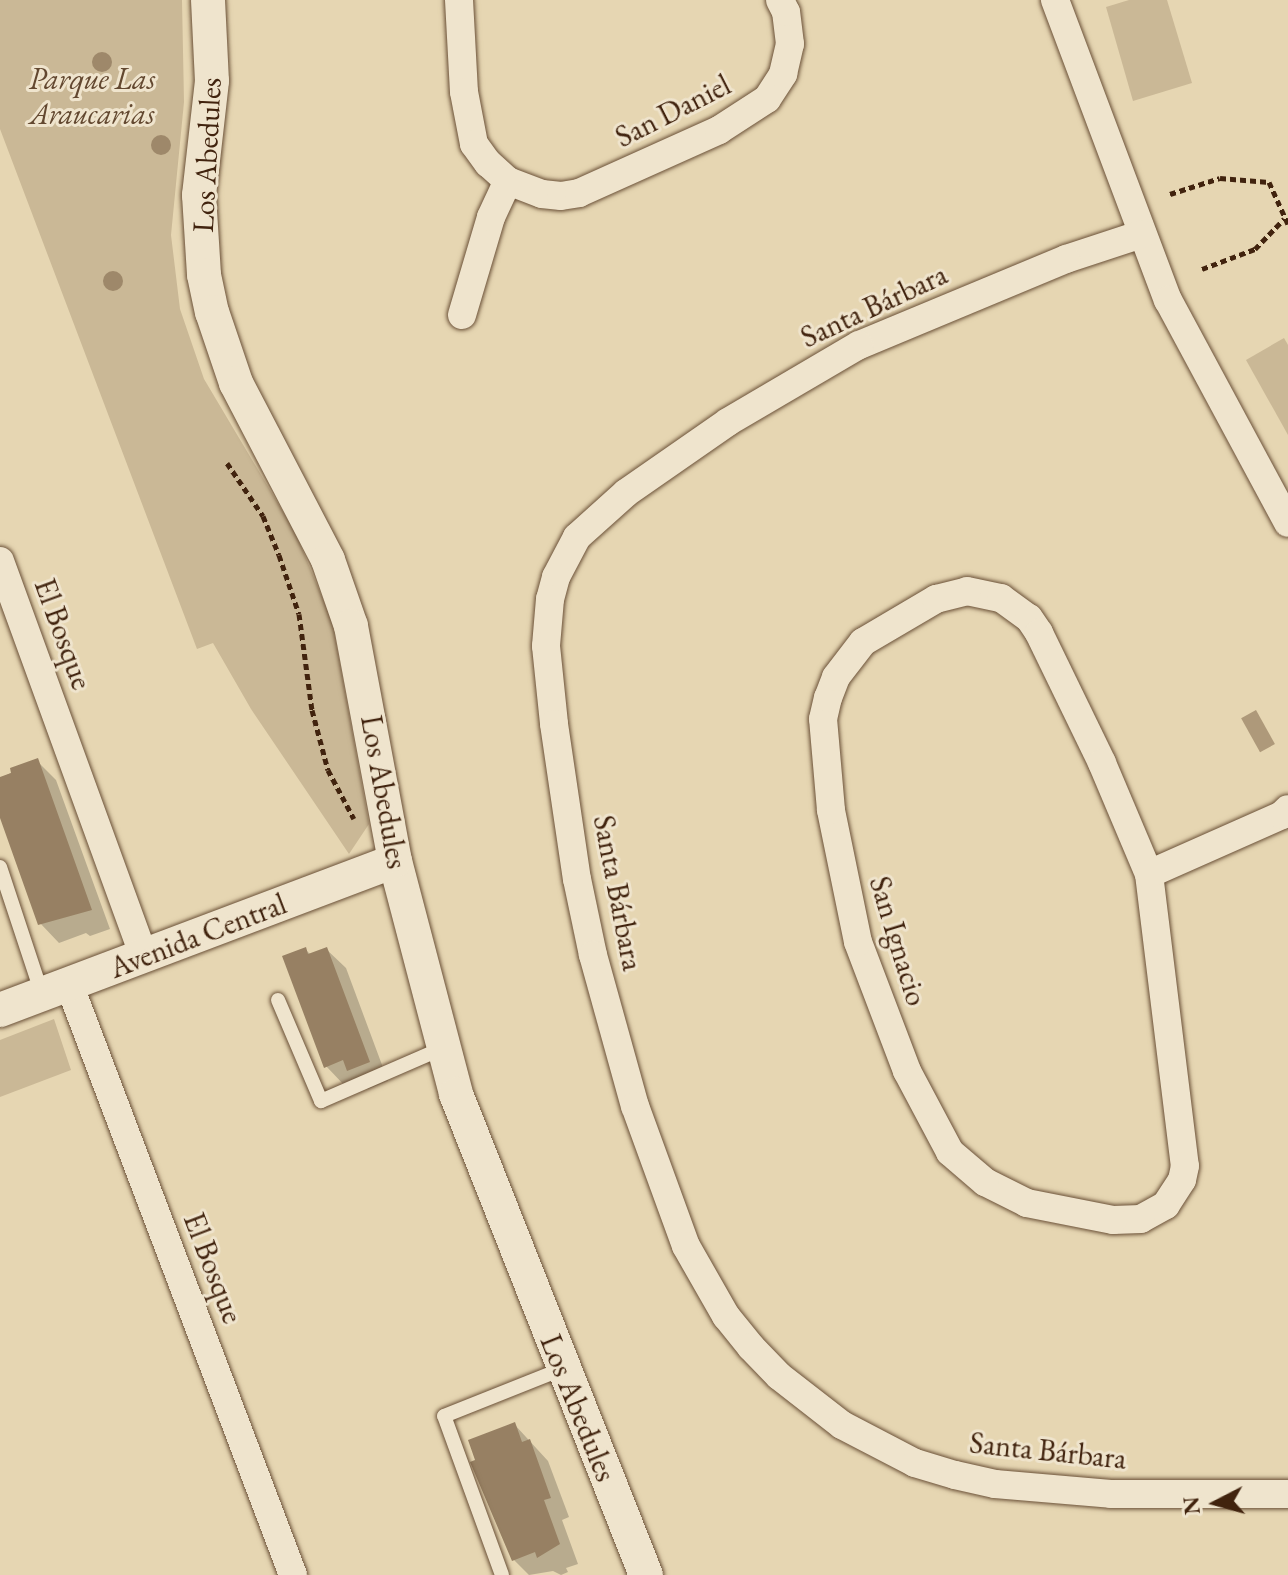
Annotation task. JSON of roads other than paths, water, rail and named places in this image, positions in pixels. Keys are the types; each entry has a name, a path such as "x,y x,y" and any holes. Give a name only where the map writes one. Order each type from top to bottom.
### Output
{"street":[{"name":"Los Abedules","path":"208,0 212,81 199,195 204,275 212,312 236,383 328,560 351,626 367,696 395,861 456,1094 562,1369 646,1575"},
{"name":"San Daniel","path":"459,0 470,134 488,163 508,181 542,194 579,193 719,130 755,109 776,87 788,59 790,28 780,0"},
{"path":"1055,0 1168,300 1288,523"},
{"path":"462,315 491,217 508,181"},
{"name":"Santa Bárbara","path":"1142,234 1066,259 859,345 793,382 626,493 577,537 561,567 550,599 546,646 554,724 577,879 593,955 635,1106 686,1246 704,1282 751,1347 809,1402 842,1425 915,1463 955,1475 995,1484 1111,1494 1288,1494"},
{"name":"El Bosque","path":"0,561 144,956"},
{"name":"San Ignacio","path":"984,593 1016,607 1039,633 1062,676 1149,874 1184,1151 1182,1180 1166,1205 1155,1213 1127,1221 1027,1203 985,1182 950,1152 907,1071 873,986 838,854 826,764 823,719 836,677 848,659 880,629 950,594 984,593"},
{"path":"1149,874 1286,813"},
{"name":"Avenida Central","path":"0,1010 395,861"},
{"name":"El Bosque","path":"56,989 293,1575"},
{"name":"Santa Bárbara","path":"1246,1496 1288,1480"}],"lane":[{"path":"0,867 56,989"},
{"path":"278,1000 321,1101 443,1048"},
{"path":"502,1575 444,1416 562,1369"}],"park label":[{"name":"Parque Las Araucarias","path":"92,96"}]}
